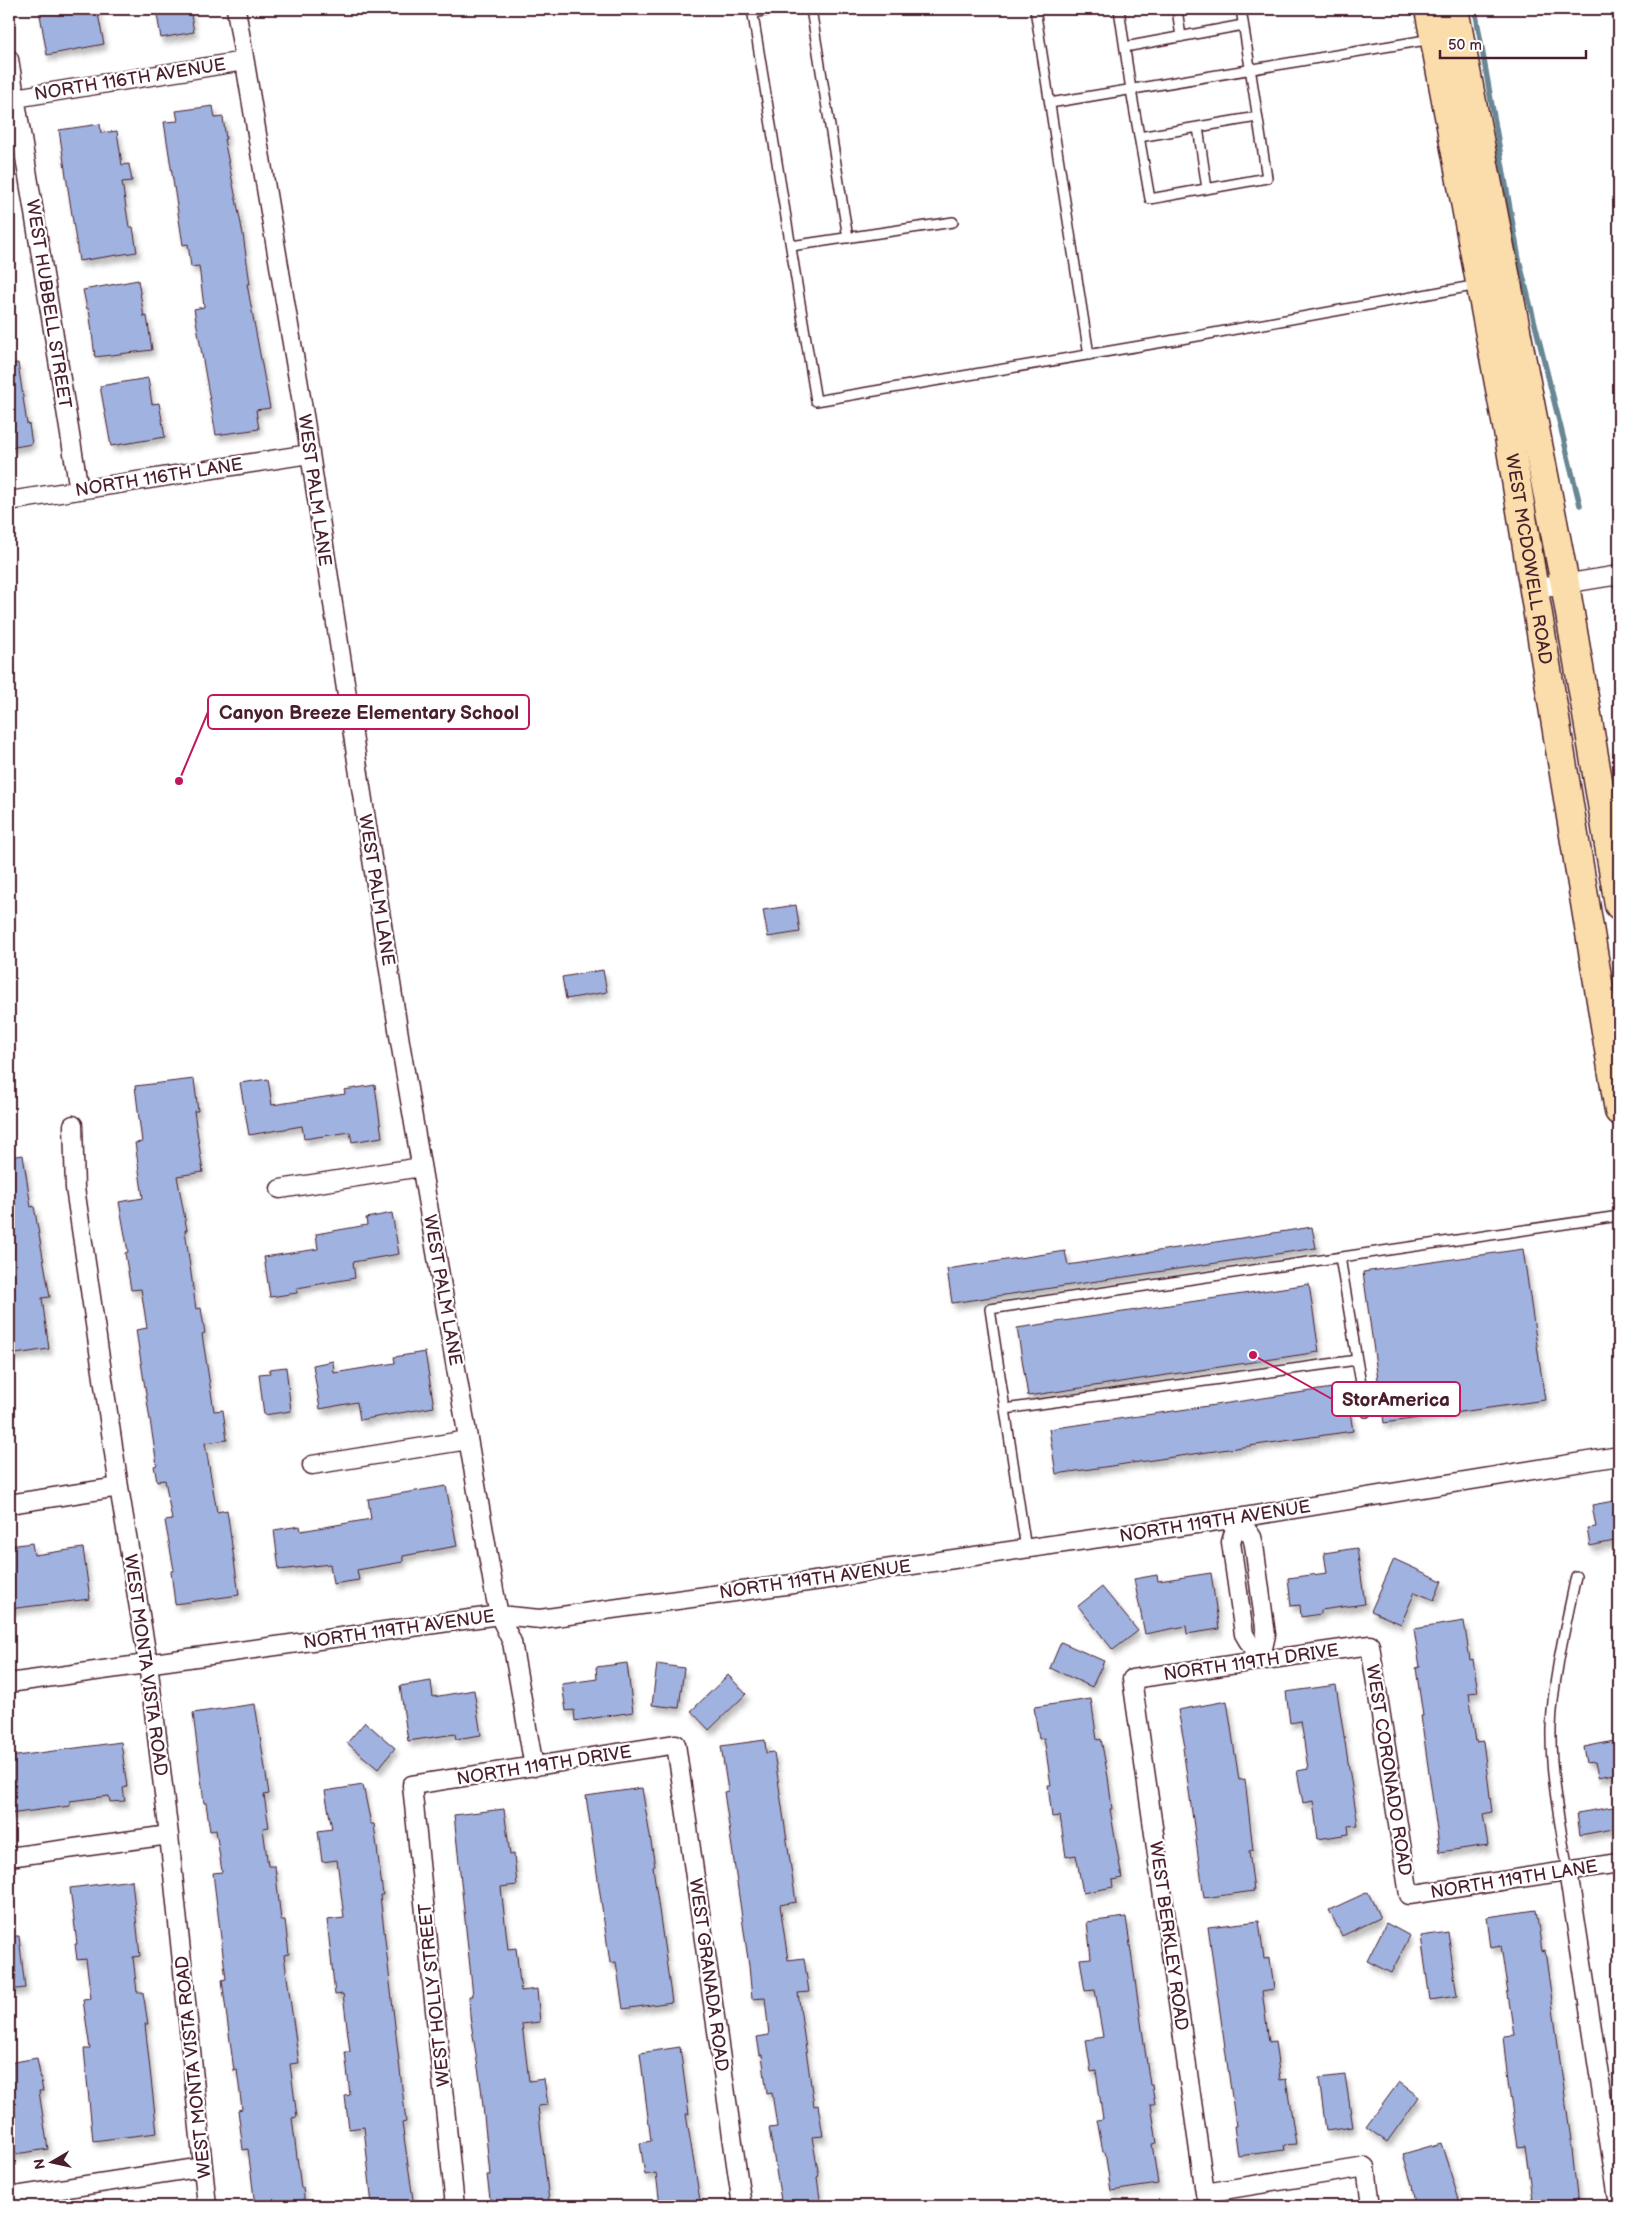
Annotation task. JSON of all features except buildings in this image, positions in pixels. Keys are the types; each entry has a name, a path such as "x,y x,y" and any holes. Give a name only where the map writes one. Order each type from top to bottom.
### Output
{"main road":[{"name":"WEST MCDOWELL ROAD","path":"1429,9 1509,437 1580,862 1619,1111"},
{"name":"WEST MCDOWELL ROAD","path":"1454,9 1564,584 1619,905"}],"street":[{"name":"WEST PALM LANE","path":"236,9 305,421 422,1167 468,1440 499,1615 512,1642 534,1767"},
{"name":"WEST HUBBELL STREET","path":"9,59 79,490"},
{"name":"NORTH 116TH AVENUE","path":"15,98 244,61"},
{"name":"NORTH 116TH LANE","path":"9,501 309,454"},
{"path":"1533,589 1619,575"},
{"name":"WEST MONTA VISTA ROAD","path":"73,1126 75,1188 119,1487 148,1663 170,1835 207,2206"},
{"path":"280,1189 422,1167"},
{"path":"312,1465 468,1440"},
{"name":"NORTH 119TH AVENUE","path":"9,1683 499,1615 540,1619 1238,1518 1619,1456"},
{"path":"9,1504 119,1487"},
{"path":"1238,1518 1231,1542 1244,1634 1260,1661"},
{"name":"NORTH 119TH DRIVE","path":"1132,1679 1370,1645"},
{"name":"WEST CORONADO ROAD","path":"1370,1645 1409,1895"},
{"name":"WEST BERKLEY ROAD","path":"1132,1679 1205,2193 1366,2167 1372,2206"},
{"name":"NORTH 119TH DRIVE","path":"412,1784 676,1744"},
{"name":"WEST GRANADA ROAD","path":"676,1744 742,2206"},
{"name":"WEST HOLLY STREET","path":"412,1784 455,2206"},
{"path":"9,1857 170,1835"},
{"name":"NORTH 119TH LANE","path":"1409,1895 1619,1863"},
{"path":"1568,1871 1619,2206"},
{"path":"9,2197 203,2166"}],"lane":[{"path":"775,9 752,11 816,401 1089,355 1480,284"},
{"path":"811,9 848,238"},
{"path":"1035,9 1089,355"},
{"path":"1119,9 1130,90 1150,199 1267,178 1241,9"},
{"path":"1177,9 1181,36"},
{"path":"1125,47 1243,25"},
{"path":"1050,103 1434,39"},
{"path":"1139,137 1258,117"},
{"path":"1198,127 1207,189"},
{"path":"791,246 953,222"},
{"path":"1026,1549 990,1309 1619,1216"},
{"path":"1340,1257 1366,1412"},
{"path":"1005,1409 1357,1360"},
{"path":"1568,1871 1554,1780 1551,1727 1559,1666 1576,1576"}],"waterway":[{"path":"1475,9 1519,260 1580,505"}],"place":[{"name":"Canyon Breeze Elementary School","path":"179,781"},
{"name":"StorAmerica","path":"1253,1355"}]}
